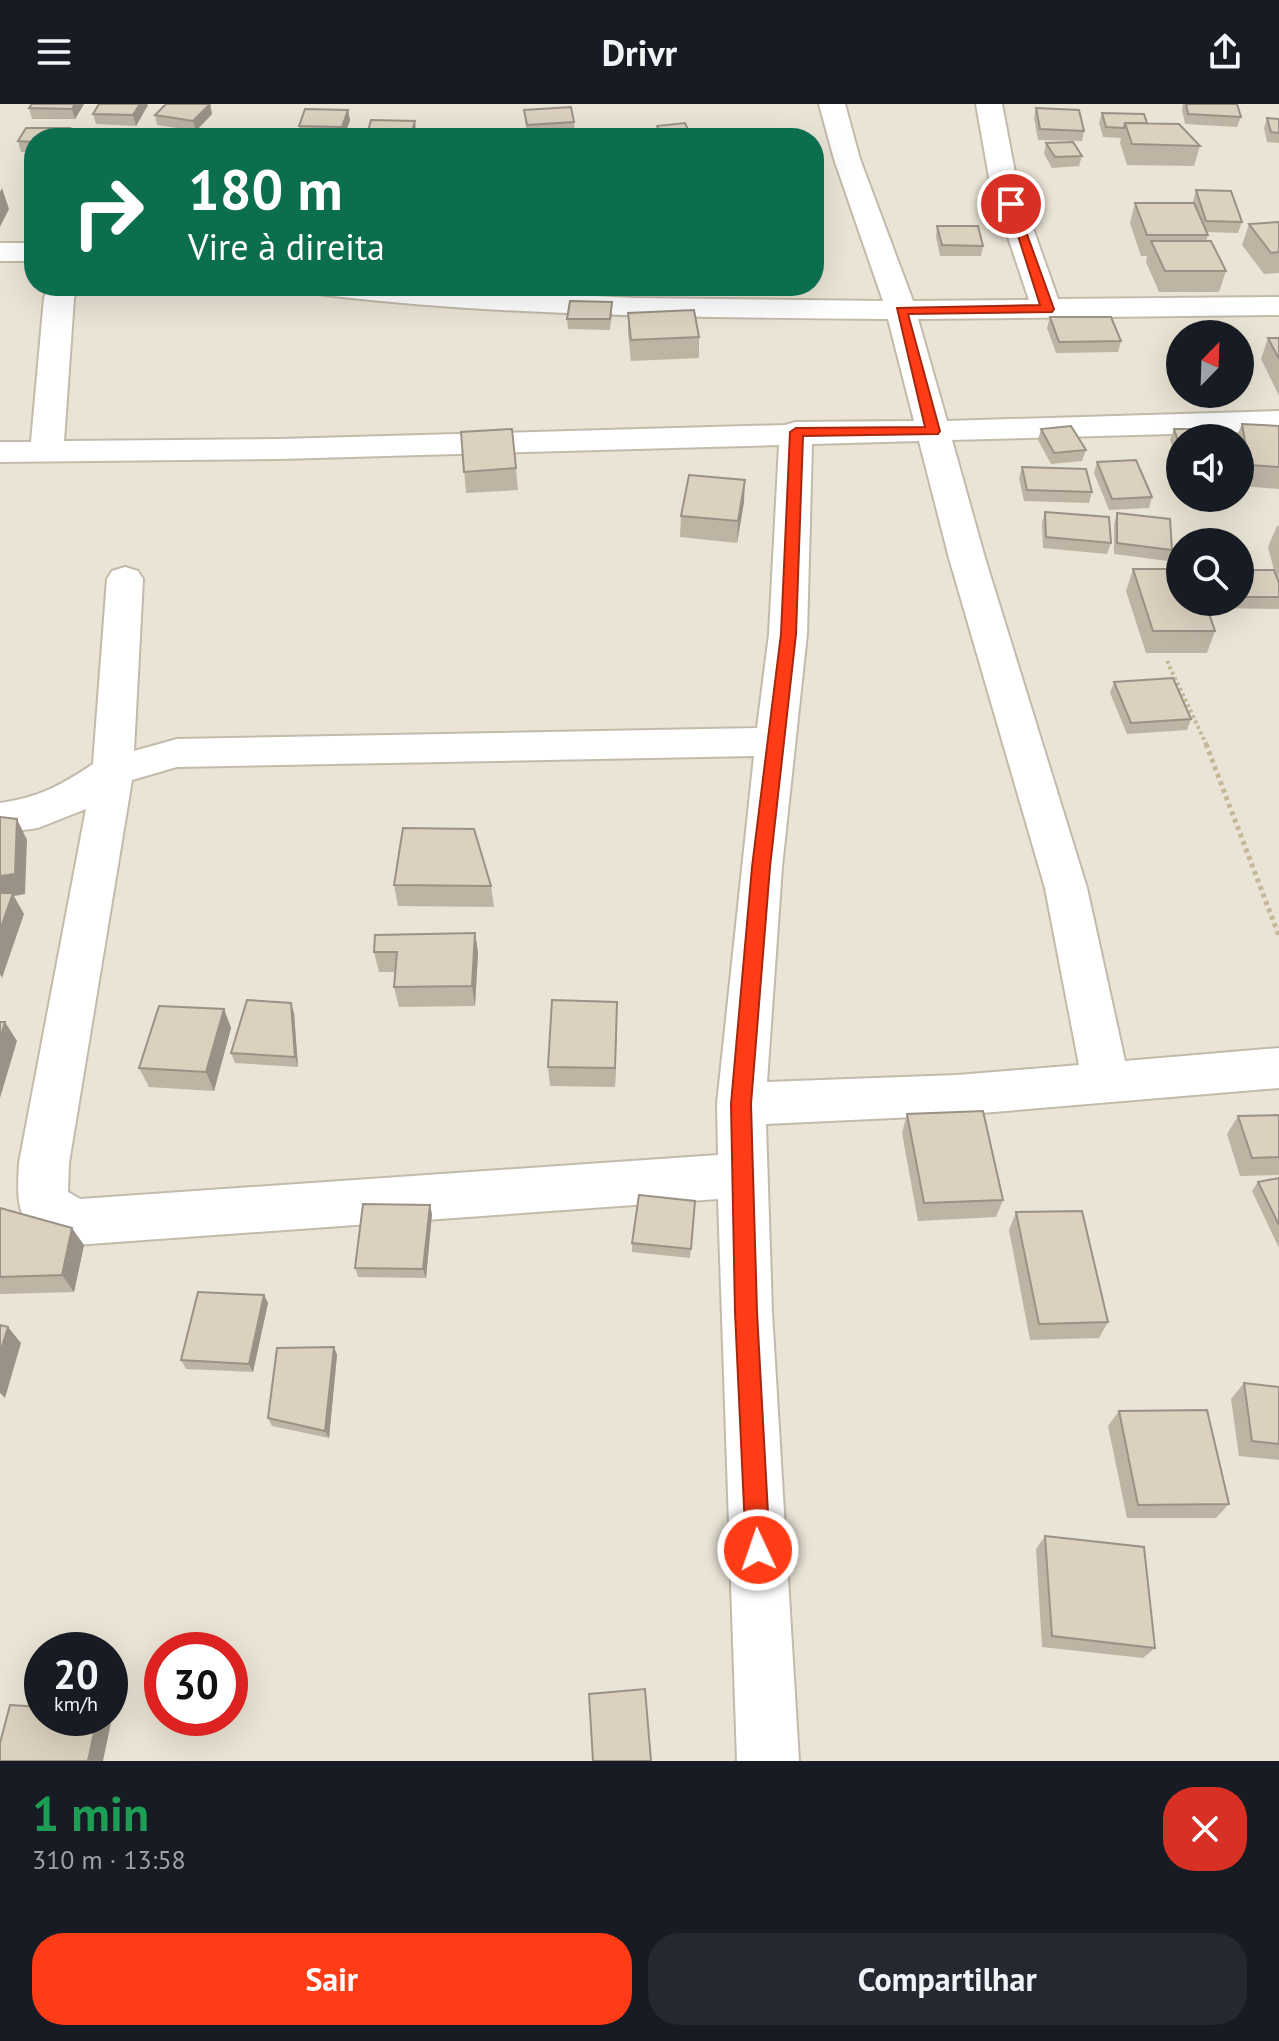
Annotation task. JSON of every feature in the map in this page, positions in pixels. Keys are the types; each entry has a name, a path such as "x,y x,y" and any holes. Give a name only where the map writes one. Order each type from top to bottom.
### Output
{"street":[{"path":"832,104 847,159 901,310 967,558 1066,888 1106,1081"},
{"path":"989,104 991,124 1017,227 1047,309"},
{"path":"0,252 24,252"},
{"path":"47,451 60,296"},
{"path":"407,296 619,307 901,310 1279,306"},
{"path":"0,452 611,441 796,432 1279,421"},
{"path":"768,1761 746,1312 741,1104 761,867 788,634 796,432"},
{"path":"125,579 113,771 44,1163 42,1204 75,1222 743,1175"},
{"path":"0,818 38,813 73,798 113,771 177,753 775,742"},
{"path":"741,1104 957,1095 1279,1068"}],"path":[{"path":"1167,661 1197,720 1279,936"}],"shaded area":[{"path":"0,104 1279,104 1279,1761 0,1761"}],"building":[{"path":"32,104 75,104 72,109 29,108"},
{"path":"99,104 140,104 133,115 93,114"},
{"path":"166,104 210,104 193,121 155,115"},
{"path":"1186,104 1237,104 1241,117 1188,114"},
{"path":"571,107 574,122 527,125 524,110"},
{"path":"1036,108 1079,110 1084,131 1040,129"},
{"path":"305,109 348,110 342,127 299,126"},
{"path":"1102,113 1144,114 1147,123 1125,123 1124,128 1106,127"},
{"path":"1267,118 1279,119 1279,133 1271,132"},
{"path":"371,120 415,121 413,128 369,128"},
{"path":"685,123 687,128 658,128"},
{"path":"1125,123 1179,124 1200,146 1132,144"},
{"path":"1073,142 1082,156 1055,157 1046,143"},
{"path":"1196,190 1231,191 1242,222 1206,221"},
{"path":"1135,203 1194,203 1208,235 1147,235"},
{"path":"1279,222 1279,252 1271,253 1249,224"},
{"path":"937,226 978,226 983,246 942,245"},
{"path":"1151,241 1211,241 1226,271 1165,271"},
{"path":"570,301 612,302 610,319 567,319"},
{"path":"694,310 699,337 631,340 628,313"},
{"path":"1050,317 1111,317 1121,341 1059,342"},
{"path":"1268,338 1279,338 1279,359"},
{"path":"1254,425 1279,426 1279,467 1254,465"},
{"path":"1071,426 1086,450 1054,453 1041,429"},
{"path":"512,429 516,468 464,472 461,432"},
{"path":"1136,460 1152,497 1112,499 1097,462"},
{"path":"1022,467 1086,469 1092,492 1027,490"},
{"path":"689,475 745,480 738,521 681,516"},
{"path":"1045,512 1109,517 1111,543 1046,537"},
{"path":"1117,513 1170,519 1171,528 1166,528 1166,549 1117,543"},
{"path":"1133,569 1166,569 1166,616 1210,616 1215,631 1153,631"},
{"path":"1254,570 1274,570 1279,583 1279,597 1254,597"},
{"path":"1173,678 1191,719 1131,723 1114,682"},
{"path":"0,817 17,819 15,874 0,876"},
{"path":"403,828 474,829 491,886 394,885"},
{"path":"0,893 13,893 0,930"},
{"path":"475,933 472,986 394,987 397,952 374,952 375,935"},
{"path":"247,1000 291,1003 295,1057 231,1053"},
{"path":"552,1000 617,1002 615,1068 548,1067"},
{"path":"159,1006 224,1009 206,1072 139,1068"},
{"path":"0,1022 5,1022 0,1039"},
{"path":"983,1111 1003,1200 924,1203 907,1114"},
{"path":"1279,1115 1279,1157 1252,1158 1238,1116"},
{"path":"1279,1178 1279,1225 1258,1182"},
{"path":"639,1195 695,1201 691,1249 632,1243"},
{"path":"363,1204 430,1205 423,1269 355,1268"},
{"path":"0,1208 72,1228 62,1275 0,1277"},
{"path":"1082,1211 1108,1322 1039,1324 1016,1212"},
{"path":"198,1292 264,1295 249,1364 181,1360"},
{"path":"0,1325 8,1327 0,1353"},
{"path":"334,1347 325,1431 268,1418 277,1348"},
{"path":"1244,1383 1279,1387 1279,1444 1252,1441"},
{"path":"1207,1410 1229,1504 1138,1505 1119,1411"},
{"path":"1045,1536 1144,1547 1155,1648 1052,1636"},
{"path":"645,1689 651,1761 593,1761 589,1694"},
{"path":"10,1705 24,1706 24,1736 93,1736 88,1761 0,1761 0,1743"}],"route":[{"path":"758,1550 746,1312 741,1104 761,867 788,634 796,432 933,431 901,310 1047,309 1011,204"}]}
